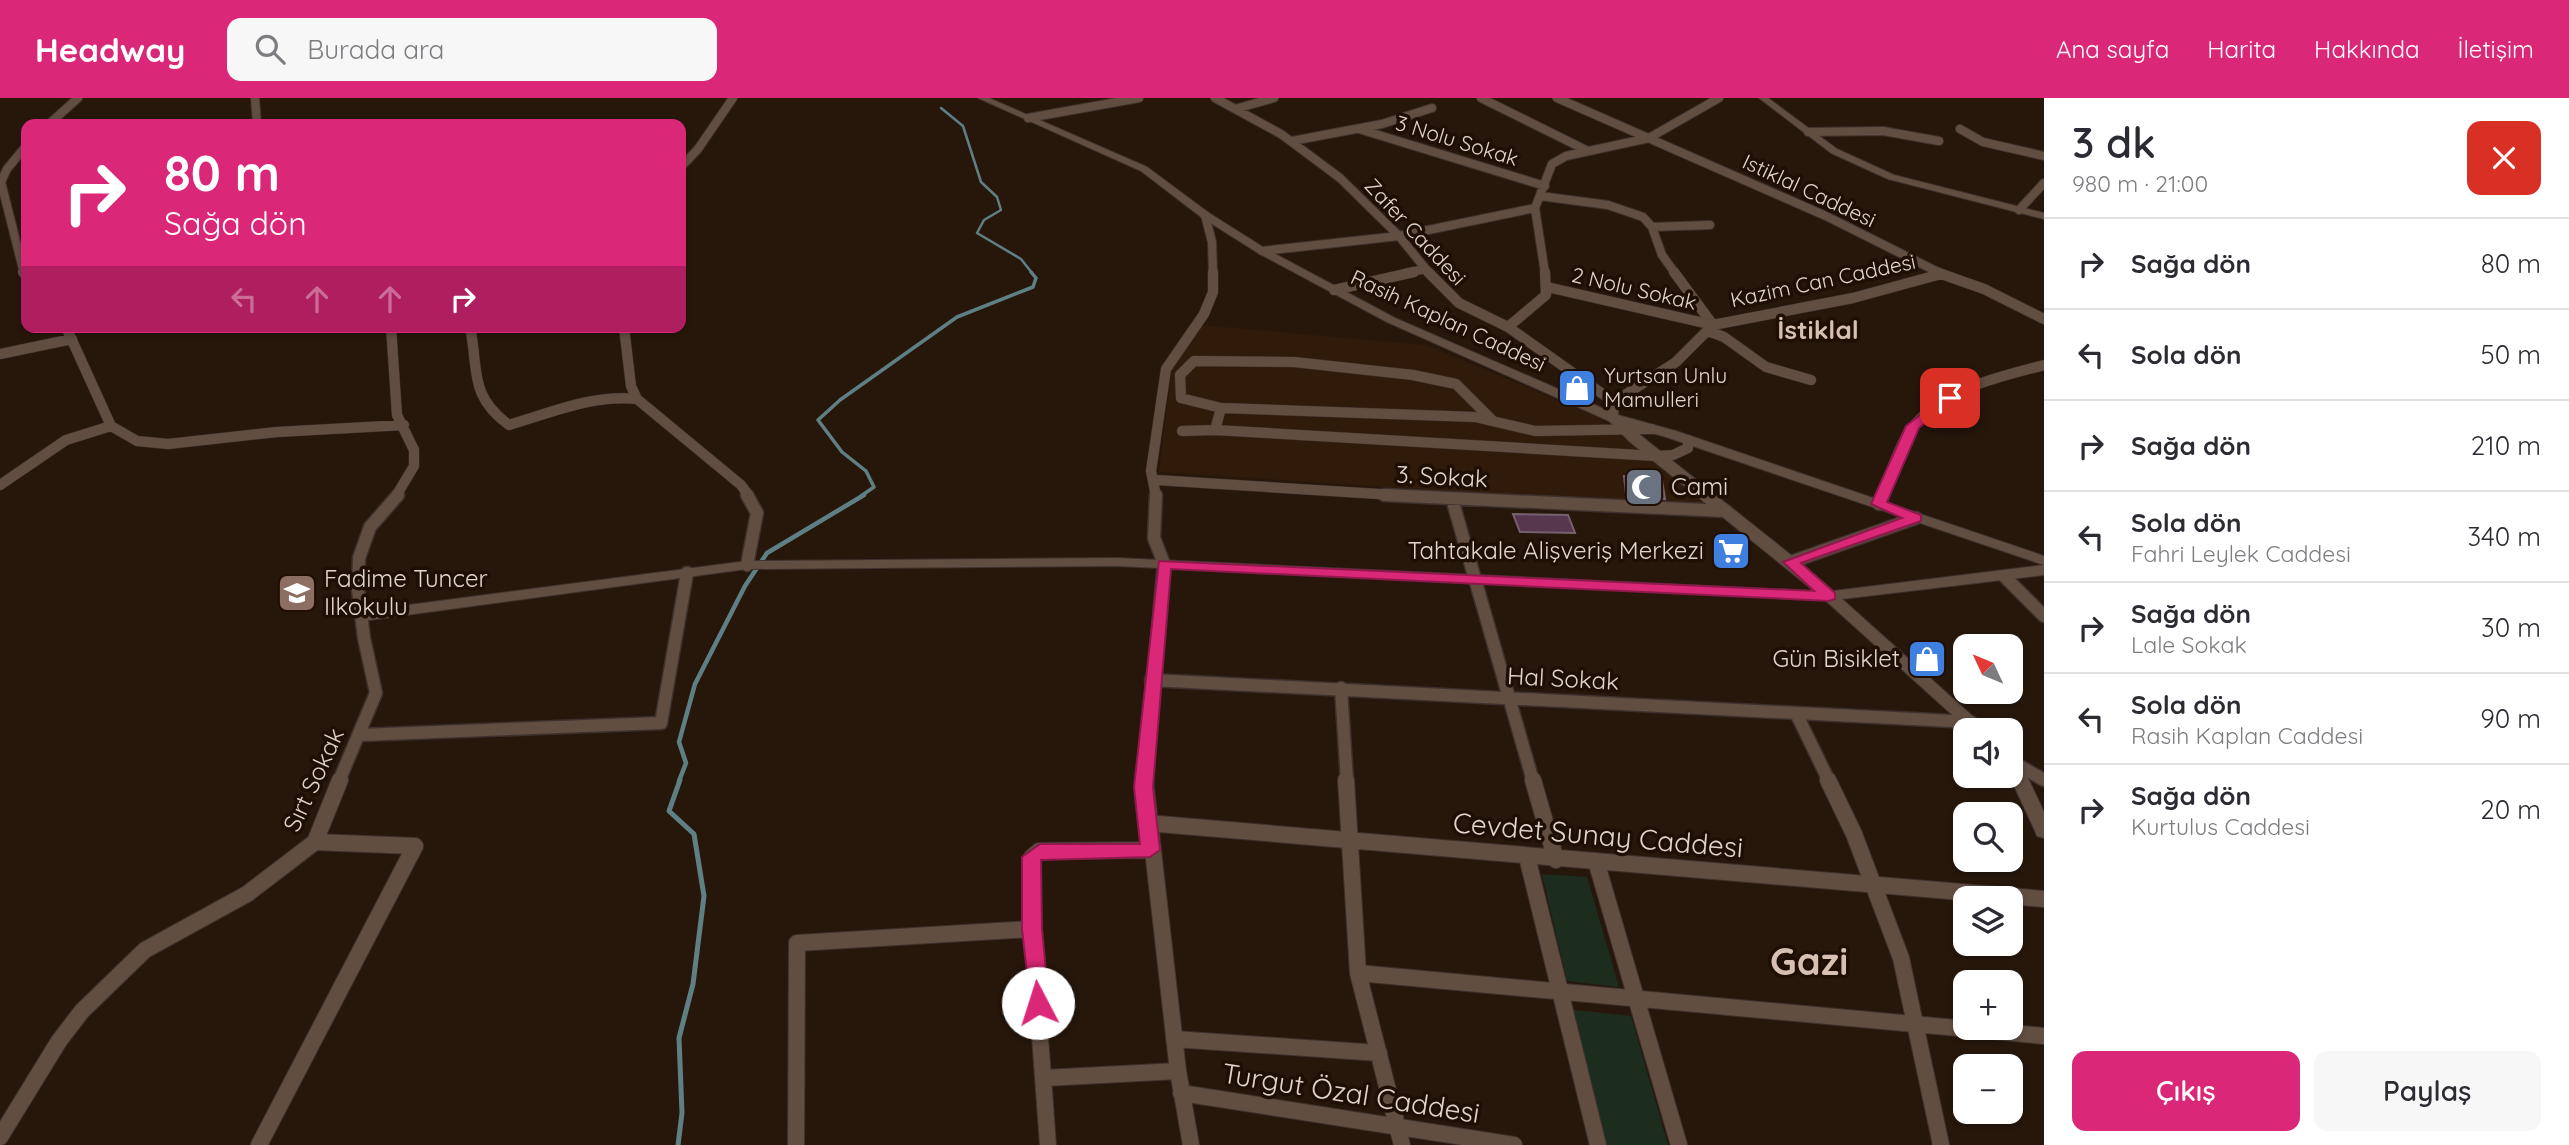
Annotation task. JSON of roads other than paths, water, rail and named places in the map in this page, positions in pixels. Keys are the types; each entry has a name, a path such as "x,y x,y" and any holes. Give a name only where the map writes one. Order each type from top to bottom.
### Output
{"street":[{"path":"55,119 78,98"},
{"path":"255,98 257,119"},
{"path":"686,162 698,149 733,98"},
{"name":"Rasih Kaplan Caddesi","path":"982,98 1144,169 1205,215 1262,251 1439,344 1613,418 1688,440 2044,561"},
{"path":"1028,118 1139,98"},
{"name":"Zafer Caddesi","path":"1215,98 1292,141 1340,178 1399,236 1425,270 1459,303 1508,327 1597,387 1614,402"},
{"path":"1235,109 1274,98"},
{"path":"1481,98 1588,151"},
{"name":"Istiklal Caddesi","path":"1557,98 1826,216 1941,274 1984,289 2044,319"},
{"path":"1508,327 1540,301 1547,287 1535,208 1552,164 1557,159 1649,138 1719,98"},
{"path":"1763,98 1834,151 1891,177 2044,216"},
{"path":"1292,141 1359,130 1432,108"},
{"path":"1960,129 1983,142 2044,156"},
{"name":"3 Nolu Sokak","path":"1359,130 1545,186"},
{"path":"1808,132 1883,131 1939,141"},
{"path":"21,152 7,169 1,182 21,266"},
{"path":"2019,210 2044,183"},
{"path":"1540,196 1630,210 1643,217 1652,227 1662,255 1711,328 1766,366 1811,380"},
{"path":"1262,251 1399,236 1535,208"},
{"path":"1191,1145 1178,1071 1143,787 1151,680 1164,565 1155,551 1151,533 1156,480 1150,471 1166,369 1204,314 1213,292 1212,242 1205,215"},
{"path":"1652,227 1710,225"},
{"path":"1334,290 1425,270"},
{"name":"Kazim Can Caddesi","path":"1614,402 1676,362 1711,328 1853,298 1941,274"},
{"name":"2 Nolu Sokak","path":"1547,287 1711,328"},
{"path":"69,333 111,426 138,441 153,444 404,425"},
{"name":"Sırt Sokak","path":"0,1138 59,1041 82,1011 123,968 145,950 247,894 315,842 376,693 362,617 358,575 362,550 370,527 398,493 414,466 414,450 397,415 391,333"},
{"path":"471,333 476,357 476,385 502,421 509,425 598,400 619,397 637,399"},
{"path":"625,333 631,386 637,399 746,492 757,513 747,565"},
{"path":"0,354 72,339"},
{"path":"1495,422 1456,384 1413,375 1294,362 1194,361 1180,375 1181,398 1221,408 1475,417 1495,422 1535,432 1653,429"},
{"path":"1879,504 1913,426 1950,398 1995,378 2044,365"},
{"path":"1614,402 1613,418 1626,431 1791,562 1966,718"},
{"path":"1215,430 1221,408"},
{"path":"0,485 67,440 84,431 111,426"},
{"path":"1182,431 1215,430 1656,456 1681,452 1688,448 1688,440"},
{"name":"3. Sokak","path":"1156,480 1452,499 1726,511"},
{"path":"1452,499 1556,860"},
{"path":"1791,562 1916,518"},
{"path":"362,617 747,565 1164,565 1829,596 2005,577 2044,570"},
{"path":"361,735 661,723 687,573"},
{"path":"2005,577 2044,616"},
{"name":"Hal Sokak","path":"1151,680 1796,713 1953,724"},
{"path":"1341,688 1358,973 1400,1137"},
{"path":"1796,713 1854,834 1901,958 1941,1145"},
{"path":"2023,768 2044,780"},
{"path":"2023,786 2044,831"},
{"name":"Cevdet Sunay Caddesi","path":"1147,823 1556,860 1873,883 2044,899"},
{"path":"259,1145 415,846 315,842"},
{"path":"1048,1145 1032,929 1032,857 1040,851 1150,850"},
{"path":"1527,857 1558,992 1598,1145"},
{"path":"1597,862 1679,1145"},
{"path":"796,1145 797,943 1032,929"},
{"path":"1358,973 2044,1036"},
{"path":"1174,1038 1379,1053"},
{"path":"1044,1078 1178,1071"},
{"name":"Turgut Özal Caddesi","path":"1181,1093 1400,1137 1514,1145"}],"waterway":[{"path":"941,108 963,126 981,182 997,197 1001,210 984,220 977,233 1021,259 1032,273"},
{"path":"861,496 874,487 866,471 842,452 818,420 840,400 957,317 1033,287 1036,278 1031,272"},
{"path":"679,781 686,763 679,742 695,684 745,586 767,553 864,495"},
{"path":"678,1145 682,1113 679,1038 693,984 704,896 694,834 669,811 680,780"}],"place":[{"name":"Yurtsan Unlu Mamulleri","path":"1577,388"},
{"name":"Cami","path":"1644,487"},
{"name":"Tahtakale Alişveriş Merkezi","path":"1731,551"},
{"name":"Fadime Tuncer Ilkokulu","path":"297,593"},
{"name":"Gün Bisiklet","path":"1927,659"}],"district":[{"name":"İstiklal","path":"1818,330"},
{"name":"Gazi","path":"1809,962"}]}
